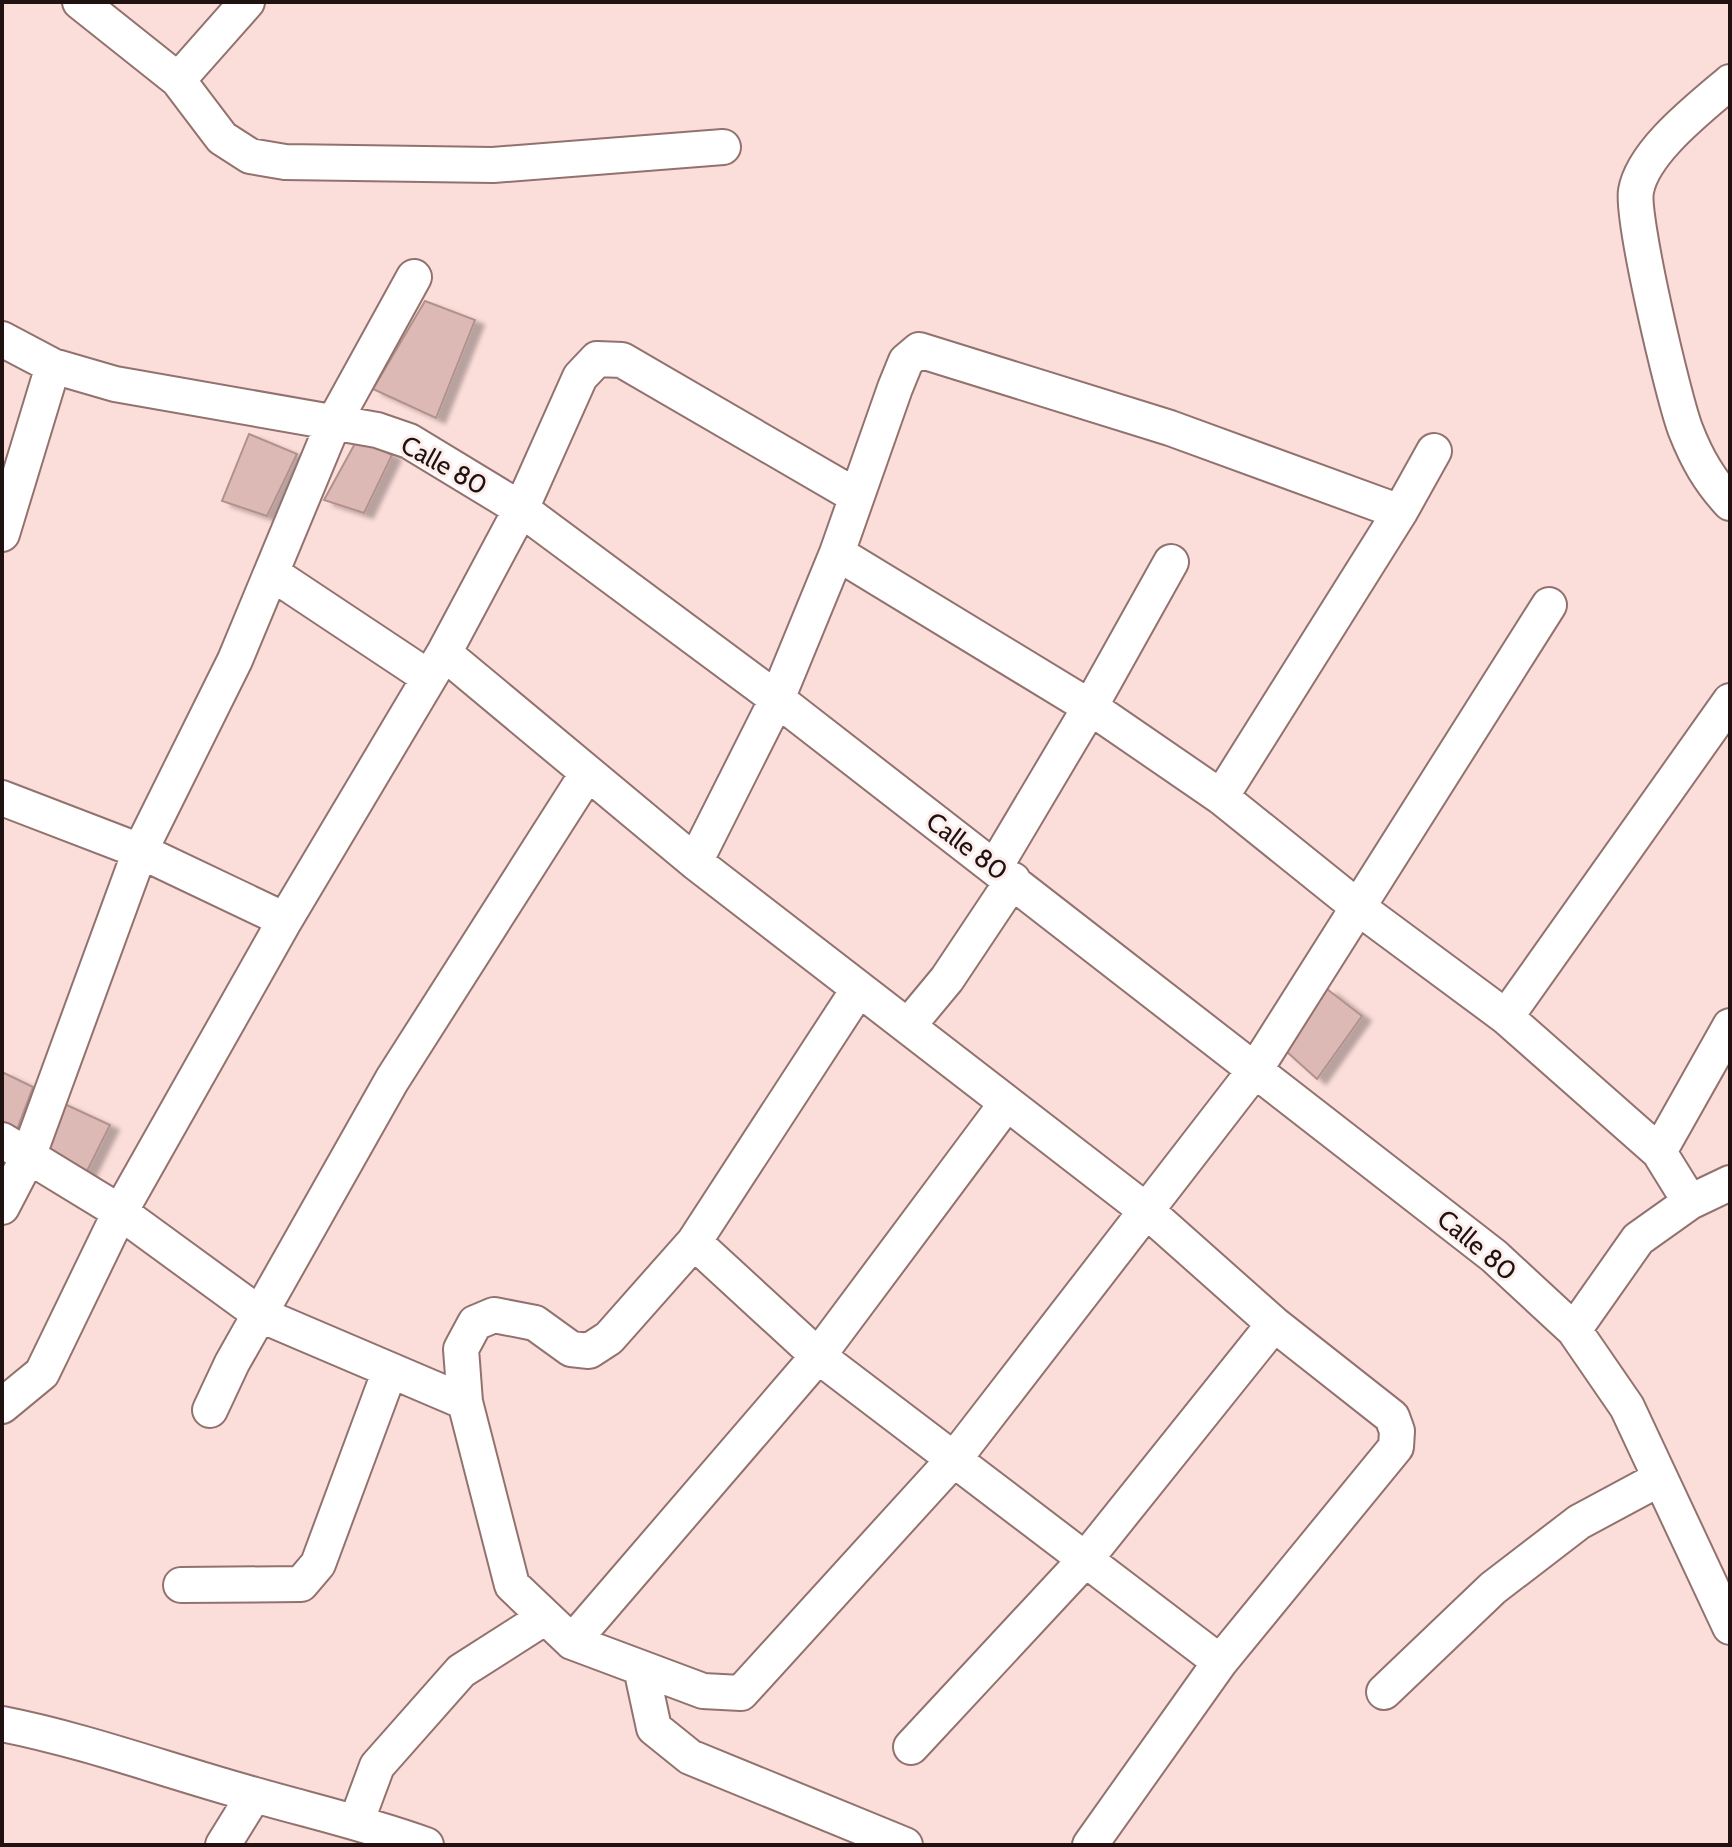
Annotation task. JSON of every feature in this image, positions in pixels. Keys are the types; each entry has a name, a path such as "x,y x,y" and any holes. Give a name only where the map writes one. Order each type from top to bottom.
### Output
{"street":[{"path":"80,2 178,80 222,138 250,156 285,162 493,165 723,147"},
{"path":"178,80 247,2"},
{"path":"1730,82 1661,143 1636,191 1641,239 1684,427 1707,478 1730,503"},
{"path":"2,1207 15,1148 140,851 235,660 333,424 414,277"},
{"name":"Calle 80","path":"2,339 21,352 53,366 115,384 377,430 409,441 521,509 777,699 1494,1256 1574,1330 1627,1407 1730,1627"},
{"path":"695,862 777,699 837,553 906,361 919,350 1170,428 1400,512"},
{"path":"2,1406 42,1373 120,1212 285,920 436,665 521,509 580,377 597,359 622,360 856,496"},
{"path":"2,534 53,366"},
{"path":"1221,797 1400,512 1434,451"},
{"path":"837,553 1090,707 1221,797 1359,908 1506,1017 1659,1152 1690,1202"},
{"path":"908,1026 947,979 1090,707 1171,562"},
{"path":"273,574 436,665 587,774 858,990 1148,1212 1274,1324 1392,1417 1397,1431 1396,1447 1220,1662 1090,1845"},
{"path":"858,990 694,1242 609,1338 589,1351 571,1349 535,1323 494,1315 475,1323 461,1349 465,1402 512,1585 572,1642 703,1691 741,1693 955,1458 1148,1212 1255,1070 1549,605"},
{"path":"1506,1017 1730,701"},
{"path":"210,1410 392,1080 587,774"},
{"path":"2,798 140,851 285,920"},
{"path":"1659,1152 1730,1026"},
{"path":"572,1642 818,1356 1006,1104"},
{"path":"15,1148 120,1212 261,1315 465,1402"},
{"path":"1574,1330 1638,1239 1690,1202 1730,1183"},
{"path":"694,1242 818,1356 1220,1662"},
{"path":"911,1747 1084,1561 1274,1324"},
{"path":"181,1585 301,1584 318,1564 390,1370"},
{"path":"1384,1692 1493,1588 1579,1522 1659,1479"},
{"path":"357,1820 377,1766 461,1671 544,1618"},
{"path":"641,1668 654,1728 690,1757 905,1845"},
{"path":"2,1724 175,1769 254,1795 357,1820 426,1845"},
{"path":"223,1845 254,1795"}],"building":[{"path":"425,301 475,320 436,418 373,389"},
{"path":"249,434 297,454 267,516 222,501"},
{"path":"358,438 392,455 364,513 324,500"},
{"path":"1327,989 1362,1016 1317,1079 1286,1051"},
{"path":"2,1072 33,1087 16,1132 2,1125"},
{"path":"58,1101 110,1125 86,1173 41,1147"}]}
